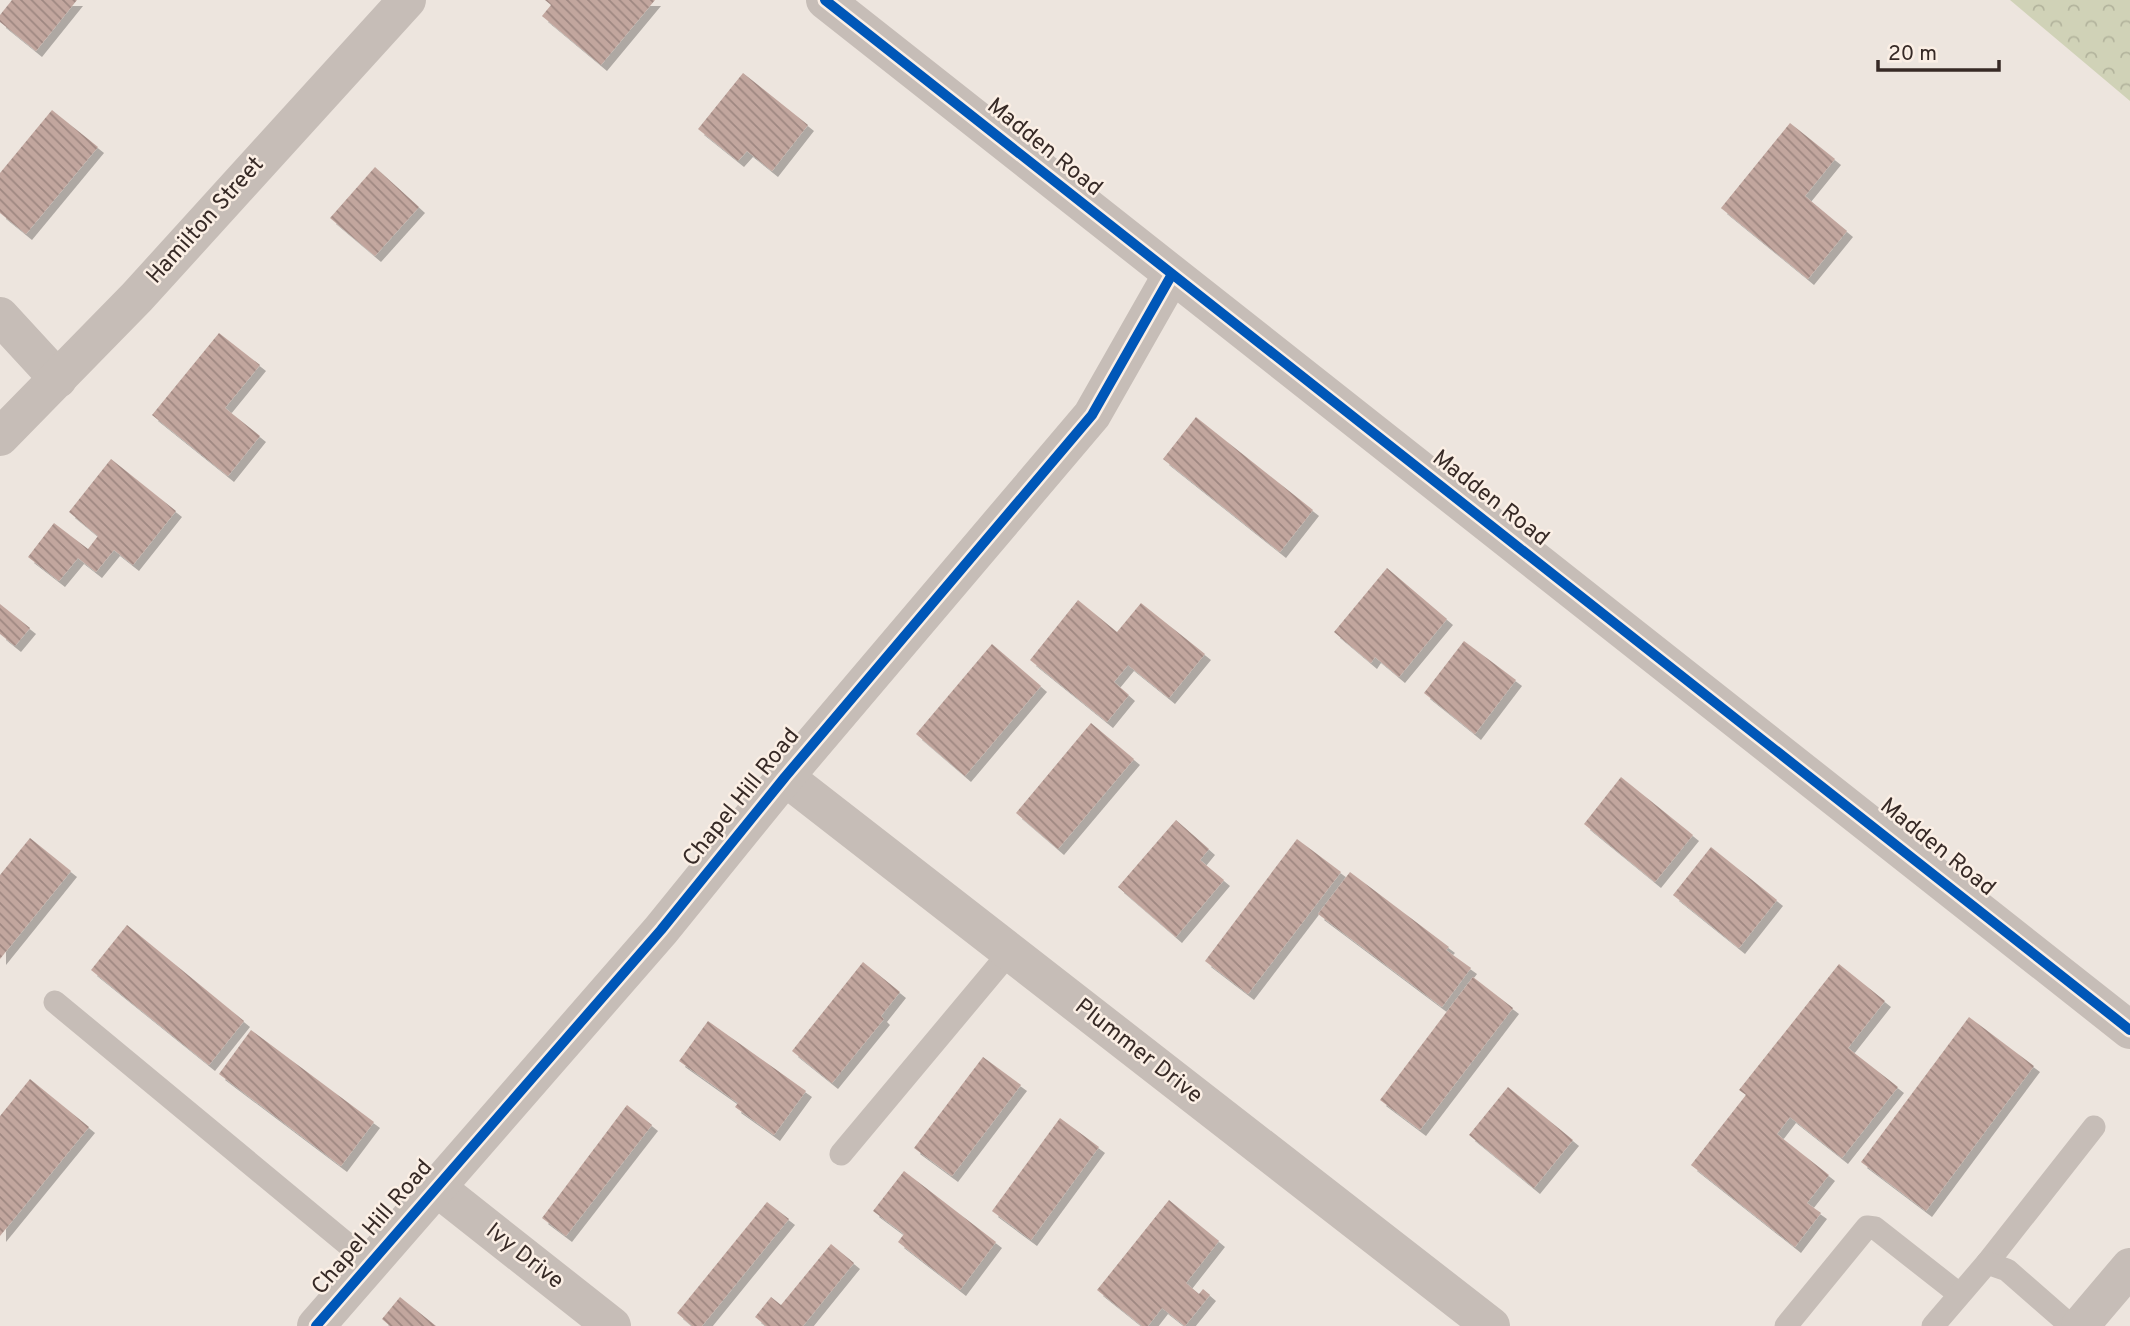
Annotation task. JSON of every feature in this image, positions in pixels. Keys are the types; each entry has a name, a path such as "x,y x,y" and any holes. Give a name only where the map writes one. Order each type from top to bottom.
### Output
{"street":[{"name":"Hamilton Street","path":"0,437 137,297 407,0"},
{"name":"Madden Road","path":"825,0 1171,276 1876,827 2130,1030"},
{"name":"Chapel Hill Road","path":"316,1326 661,930 785,777 1092,415 1171,276"},
{"path":"0,316 58,379"},
{"name":"Plummer Drive","path":"785,777 1491,1326"},
{"name":"Ivy Drive","path":"436,1187 612,1326"},
{"path":"2080,1326 2130,1267"}],"lane":[{"path":"841,1154 1010,952"},
{"path":"55,1002 370,1264"},
{"path":"1933,1326 1987,1263 2094,1127"},
{"path":"1786,1326 1867,1227 1875,1228 1959,1294"},
{"path":"1987,1263 2007,1270 2071,1326"}],"green space":[{"path":"2010,0 2130,0 2130,101"}],"building":[{"path":"12,0 77,0 36,51 0,22 0,15"},
{"path":"545,0 655,0 601,65 542,16 551,5"},
{"path":"743,73 808,125 772,171 747,151 738,161 698,129"},
{"path":"52,110 98,147 26,234 0,213 0,173"},
{"path":"1790,123 1835,159 1805,196 1847,231 1808,279 1721,208"},
{"path":"375,167 419,207 375,256 330,218"},
{"path":"219,333 260,365 225,408 260,436 228,476 152,415"},
{"path":"1196,417 1313,510 1280,552 1163,459"},
{"path":"111,459 176,511 133,565 114,550 96,572 78,558 59,581 28,557 54,523 88,549 98,536 69,512"},
{"path":"1387,568 1447,619 1399,677 1375,657 1371,663 1334,632"},
{"path":"1078,600 1117,632 1141,603 1205,654 1169,698 1128,665 1114,682 1129,695 1107,722 1030,660"},
{"path":"0,604 30,628 15,646 0,634"},
{"path":"1464,641 1516,680 1475,734 1424,693"},
{"path":"992,644 1041,686 965,776 916,734"},
{"path":"1091,723 1134,759 1058,849 1016,813"},
{"path":"1621,777 1693,835 1655,882 1584,824"},
{"path":"1176,820 1209,849 1200,860 1224,880 1176,937 1118,887"},
{"path":"30,838 71,871 0,959 0,875"},
{"path":"1297,839 1341,872 1248,994 1205,961"},
{"path":"1711,847 1777,900 1739,948 1673,895"},
{"path":"1350,872 1449,947 1446,950 1471,968 1442,1007 1318,914"},
{"path":"127,925 244,1021 209,1065 91,970"},
{"path":"863,962 900,992 881,1016 884,1019 832,1083 792,1051"},
{"path":"1839,964 1885,1001 1848,1048 1898,1087 1842,1158 1790,1117 1777,1134 1829,1175 1807,1203 1821,1213 1795,1247 1691,1165 1746,1095 1739,1090"},
{"path":"1473,977 1513,1008 1420,1130 1380,1100"},
{"path":"1969,1017 2034,1066 1926,1211 1861,1162"},
{"path":"708,1021 806,1091 774,1135 735,1107 738,1103 679,1061"},
{"path":"251,1030 374,1122 341,1166 219,1074"},
{"path":"983,1057 1021,1085 952,1176 914,1148"},
{"path":"30,1079 89,1127 0,1236 0,1116"},
{"path":"1508,1087 1573,1140 1534,1188 1469,1135"},
{"path":"627,1105 652,1125 566,1236 542,1218"},
{"path":"1060,1118 1099,1147 1031,1240 992,1211"},
{"path":"904,1171 996,1242 960,1290 898,1242 904,1234 873,1211"},
{"path":"1169,1200 1219,1241 1186,1283 1199,1294 1203,1289 1210,1295 1185,1326 1162,1308 1148,1326 1142,1326 1097,1290"},
{"path":"767,1202 789,1219 702,1326 692,1326 677,1313"},
{"path":"831,1244 854,1263 803,1326 766,1326 755,1317 771,1297 781,1305"},
{"path":"400,1297 436,1326 390,1326 382,1319"}],"cycle path":[{"path":"825,0 2130,1030"},
{"path":"316,1326 661,930 785,777 1092,415 1171,276"}]}
